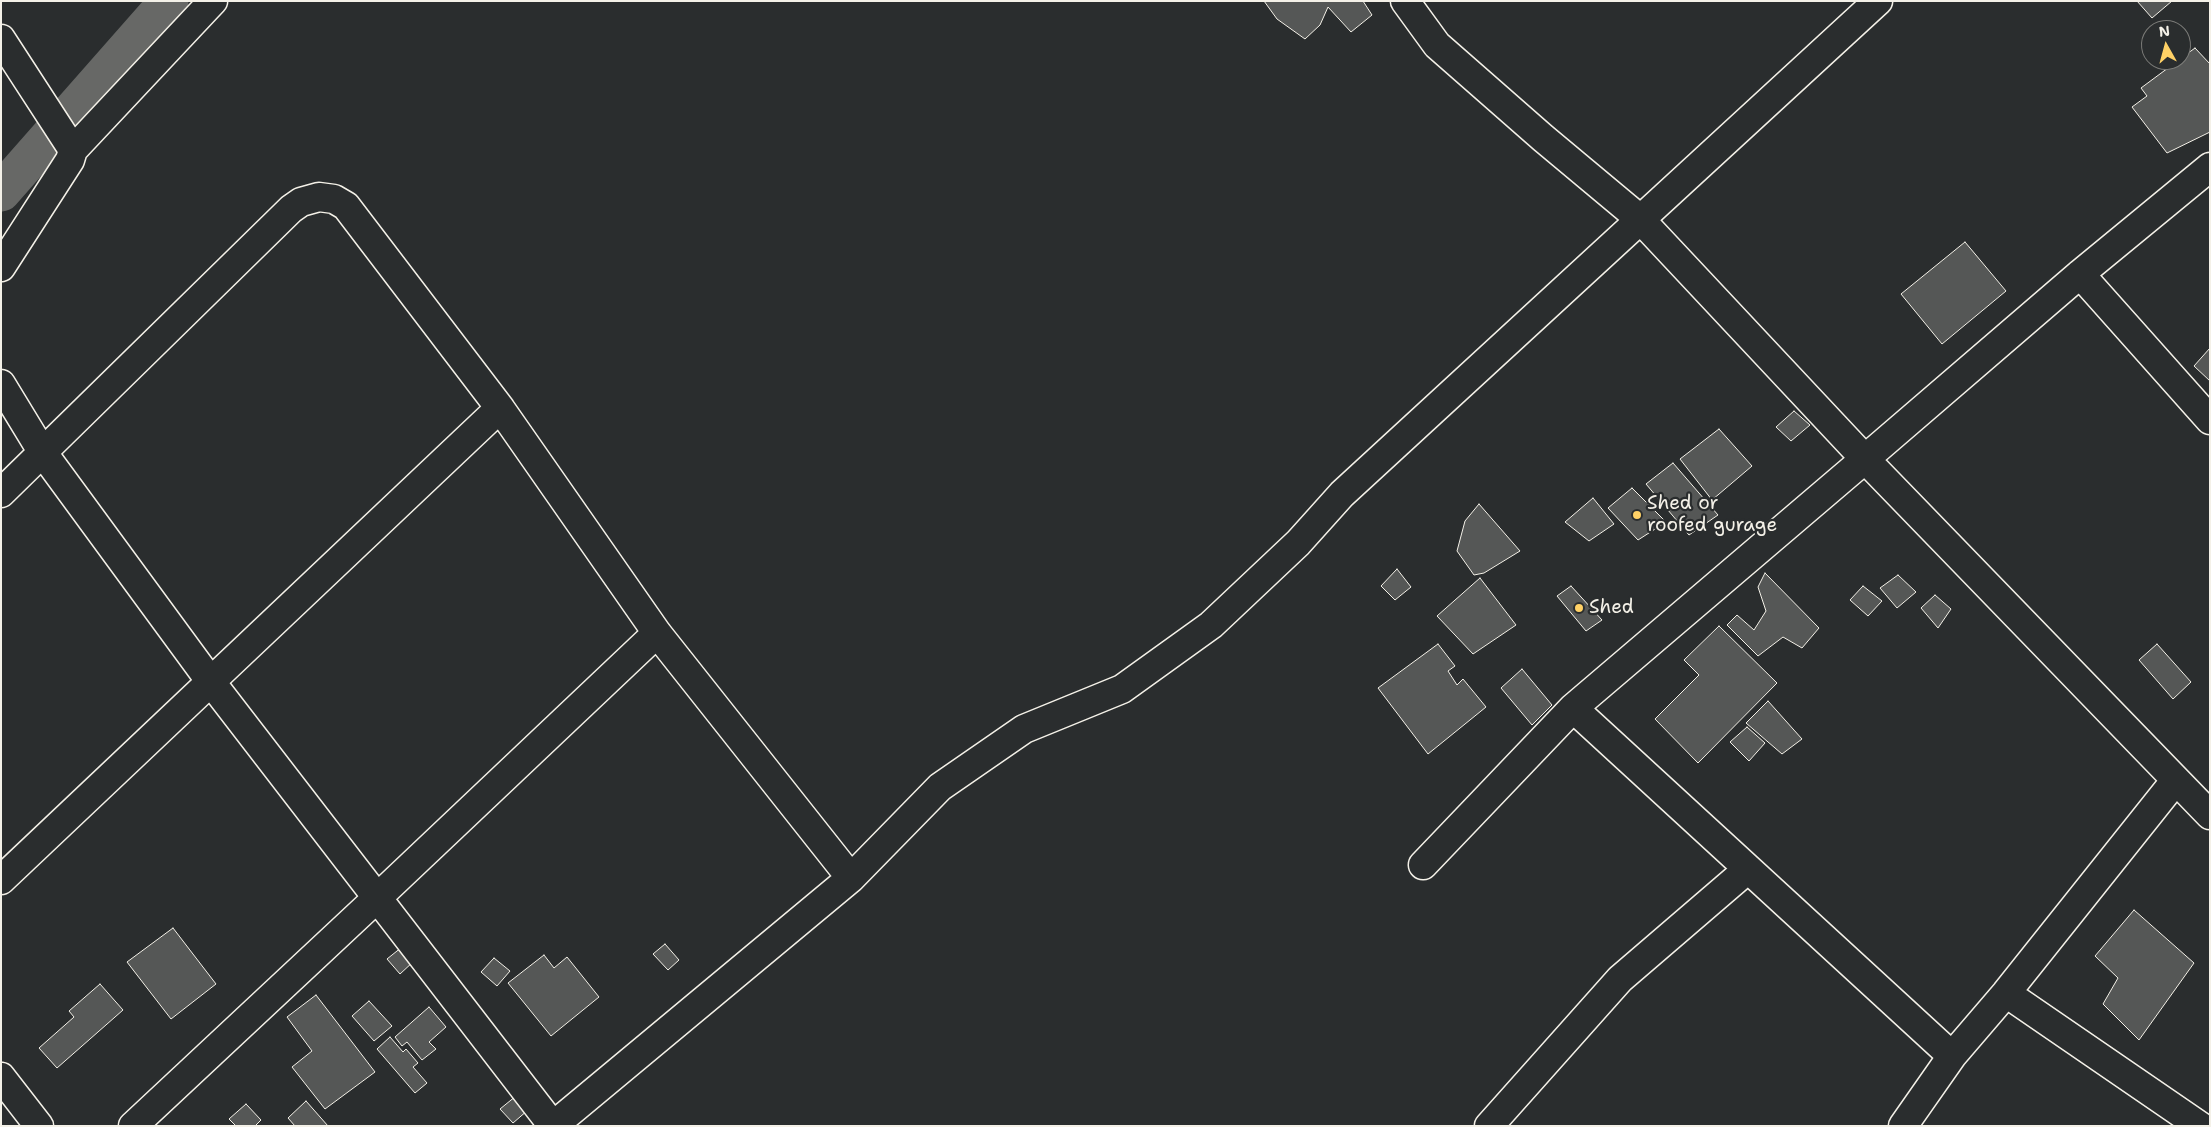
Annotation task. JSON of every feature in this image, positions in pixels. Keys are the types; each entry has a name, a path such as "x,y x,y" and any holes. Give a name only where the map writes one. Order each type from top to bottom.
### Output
{"street":[{"path":"1,267 70,160 73,150 212,1"},
{"path":"1405,1 1438,45 1543,138 1640,219 1865,460 2210,815"},
{"path":"1,384 43,453 211,682 553,1126 851,878 947,782 1024,729 1122,689 1211,625 1298,543 1342,494 1878,1"},
{"path":"1,39 73,150"},
{"path":"1423,865 1573,708 2080,274 2210,167"},
{"path":"1,493 291,209 301,202 318,197 334,199 346,206 500,408 657,633 851,878"},
{"path":"2080,274 2210,420"},
{"path":"1,880 500,408"},
{"path":"133,1126 657,633"},
{"path":"1573,708 1952,1056"},
{"path":"1903,1126 1952,1056 2006,993 2175,781"},
{"path":"1489,1126 1620,979 1748,869"},
{"path":"2006,993 2200,1126"},
{"path":"1,1077 39,1126"}],"building":[{"path":"1264,1 1363,1 1372,15 1351,32 1328,7 1320,25 1305,39 1277,19"},
{"path":"2137,1 2172,1 2152,18"},
{"path":"2195,48 2210,64 2210,132 2167,153 2132,107 2147,96 2141,88 2165,70 2191,70 2191,51"},
{"path":"1965,242 2006,291 1942,344 1901,294"},
{"path":"2210,348 2210,381 2194,366"},
{"path":"1794,411 1810,425 1791,441 1776,427"},
{"path":"1719,429 1752,466 1712,500 1680,459"},
{"path":"1673,463 1718,515 1689,535 1646,484"},
{"name":"Shed or roofed gurage","path":"1632,488 1666,522 1638,540 1608,508"},
{"path":"1593,498 1614,524 1589,541 1565,522"},
{"path":"1479,504 1520,551 1484,573 1474,575 1457,551 1465,521"},
{"path":"1397,569 1411,587 1395,600 1381,586"},
{"path":"1765,573 1819,628 1802,648 1783,637 1758,656 1727,625 1737,615 1754,630 1766,611 1758,587"},
{"path":"1898,575 1916,592 1897,608 1880,588"},
{"path":"1480,578 1516,625 1473,654 1437,616"},
{"name":"Shed","path":"1571,586 1602,620 1586,631 1557,596"},
{"path":"1863,586 1882,601 1868,616 1850,600"},
{"path":"1935,595 1951,609 1938,628 1921,608"},
{"path":"1719,626 1777,683 1698,763 1655,719 1699,675 1684,660"},
{"path":"1438,644 1455,666 1448,671 1457,685 1463,679 1486,707 1428,754 1378,688"},
{"path":"2157,644 2191,682 2173,699 2139,660"},
{"path":"1522,669 1552,705 1532,725 1501,688"},
{"path":"1768,701 1802,739 1782,754 1746,723"},
{"path":"1747,727 1765,743 1749,761 1730,742"},
{"path":"2134,910 2194,963 2139,1040 2103,1004 2118,978 2095,956"},
{"path":"173,928 216,984 171,1019 127,962"},
{"path":"665,944 679,960 668,970 653,954"},
{"path":"402,947 414,961 400,974 387,959"},
{"path":"544,955 554,968 567,957 599,997 551,1036 508,983"},
{"path":"494,958 510,971 497,986 481,972"},
{"path":"100,984 123,1010 57,1068 39,1048 74,1017 69,1011"},
{"path":"316,995 375,1072 325,1109 292,1067 312,1051 287,1017"},
{"path":"369,1001 392,1026 374,1041 352,1016"},
{"path":"429,1007 446,1027 429,1042 436,1049 422,1060 407,1042 402,1046 395,1037"},
{"path":"390,1037 403,1052 406,1049 418,1063 413,1067 427,1083 415,1093 377,1049"},
{"path":"516,1096 528,1110 513,1123 500,1109"},
{"path":"306,1101 328,1126 295,1126 288,1118"},
{"path":"246,1104 261,1120 255,1126 236,1126 229,1119"}],"waterway":[{"path":"1,192 169,1"}],"place":[{"name":"Shed or roofed gurage","path":"1637,515"},
{"name":"Shed","path":"1579,608"}]}
